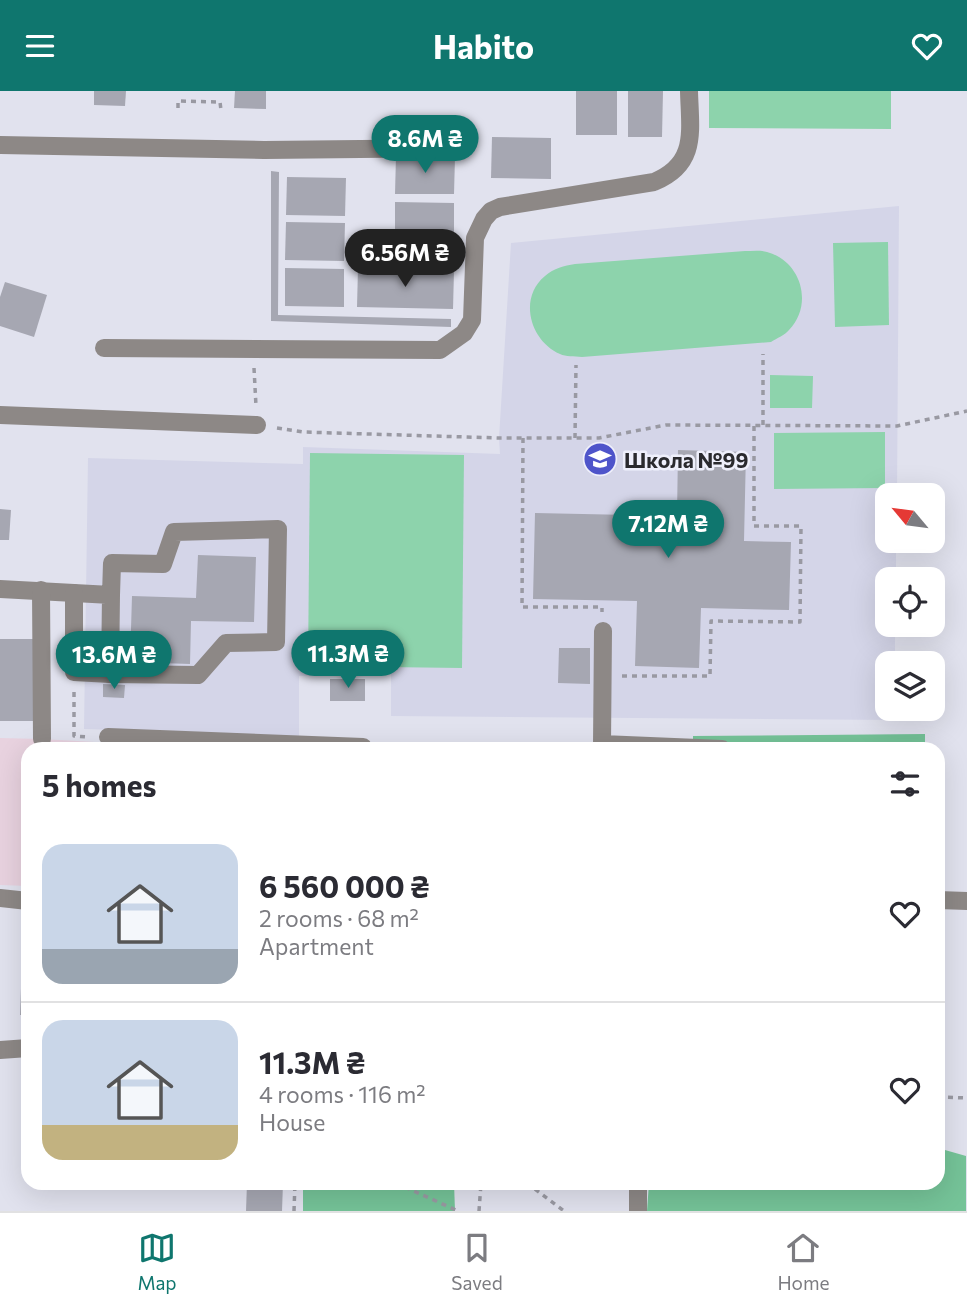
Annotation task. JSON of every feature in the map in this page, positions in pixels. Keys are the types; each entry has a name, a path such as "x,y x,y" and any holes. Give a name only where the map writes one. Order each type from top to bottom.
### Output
{"street":[{"path":"104,348 440,350 464,333 472,320 475,238 477,229 491,211 546,198 654,181 667,176 681,165 688,151 689,91"},
{"path":"0,145 264,150 457,148"},
{"path":"0,415 257,425"},
{"path":"74,593 74,671 110,674 198,675 226,643 276,642 278,529 174,532 163,563 112,563 110,674"},
{"path":"0,589 111,595"},
{"path":"41,590 42,739"},
{"path":"602,742 603,631"},
{"path":"108,737 236,742"},
{"path":"0,898 21,900"},
{"path":"945,900 967,901"},
{"path":"0,1050 21,1048"},
{"path":"638,1190 638,1211"}],"path":[{"path":"178,108 178,101 220,102 221,110"},
{"path":"763,354 763,425"},
{"path":"575,438 576,365"},
{"path":"255,379 257,425 303,432 599,438 666,425 897,426 967,411"},
{"path":"602,675 710,676 711,621 800,622 801,526 754,526 754,425"},
{"path":"523,438 522,607 603,607 603,631"},
{"path":"74,671 74,736 108,737"},
{"path":"945,1097 967,1098"},
{"path":"294,1211 295,1190"},
{"path":"412,1190 458,1211"},
{"path":"479,1211 480,1190"},
{"path":"536,1190 564,1211"}],"shaded area":[{"name":"Школа №99","path":"899,206 897,483 875,483 875,553 896,553 896,567 875,567 875,637 895,637 895,651 875,651 875,720 391,716 391,673 299,676 299,736 84,729 88,458 303,464 303,447 500,454 511,243"},
{"path":"0,738 95,742 21,742 21,886 0,885"}],"green space":[{"path":"709,91 891,91 891,129 709,128"},
{"path":"888,242 889,325 835,327 833,243"},
{"path":"765,251 779,257 788,264 800,285 801,308 797,320 787,332 771,342 567,356 550,348 541,339 531,318 532,296 537,285 548,273 559,268 575,264"},
{"path":"770,375 813,376 812,408 770,408"},
{"path":"885,432 885,483 875,483 875,488 774,489 774,433"},
{"path":"310,453 464,455 462,668 308,666"},
{"path":"925,734 925,742 693,742 693,736"},
{"path":"945,1150 966,1156 966,1211 647,1211 648,1190 945,1190"},
{"path":"303,1190 454,1190 455,1211 303,1211"}],"building":[{"path":"94,91 126,91 125,106 94,105"},
{"path":"235,91 266,91 266,109 234,108"},
{"path":"576,91 617,91 617,135 576,135"},
{"path":"628,91 663,91 662,137 628,137"},
{"path":"492,137 551,138 551,179 491,178"},
{"path":"396,156 455,157 454,194 395,194"},
{"path":"271,171 279,172 278,315 451,319 451,327 271,321"},
{"path":"287,177 346,178 345,216 286,215"},
{"path":"395,202 454,203 454,241 395,240"},
{"path":"286,222 345,223 344,261 285,260"},
{"path":"395,249 455,249 455,260 395,259"},
{"path":"285,268 344,269 344,307 285,306"},
{"path":"358,268 454,271 453,309 357,307"},
{"path":"5,282 47,295 34,337 0,326 0,297"},
{"path":"678,450 746,452 744,541 791,542 789,610 701,608 699,668 635,666 637,601 533,599 535,513 677,516"},
{"path":"0,509 11,510 9,540 0,540"},
{"path":"198,555 256,557 254,622 191,621 190,664 130,662 132,596 196,598"},
{"path":"0,639 35,639 35,721 0,721"},
{"path":"559,648 590,648 590,684 558,683"},
{"path":"330,679 365,679 365,701 330,701"},
{"path":"103,684 125,685 124,698 103,697"},
{"path":"247,1190 283,1190 282,1211 246,1211"}],"place":[{"name":"Школа №99","path":"600,459"}]}
